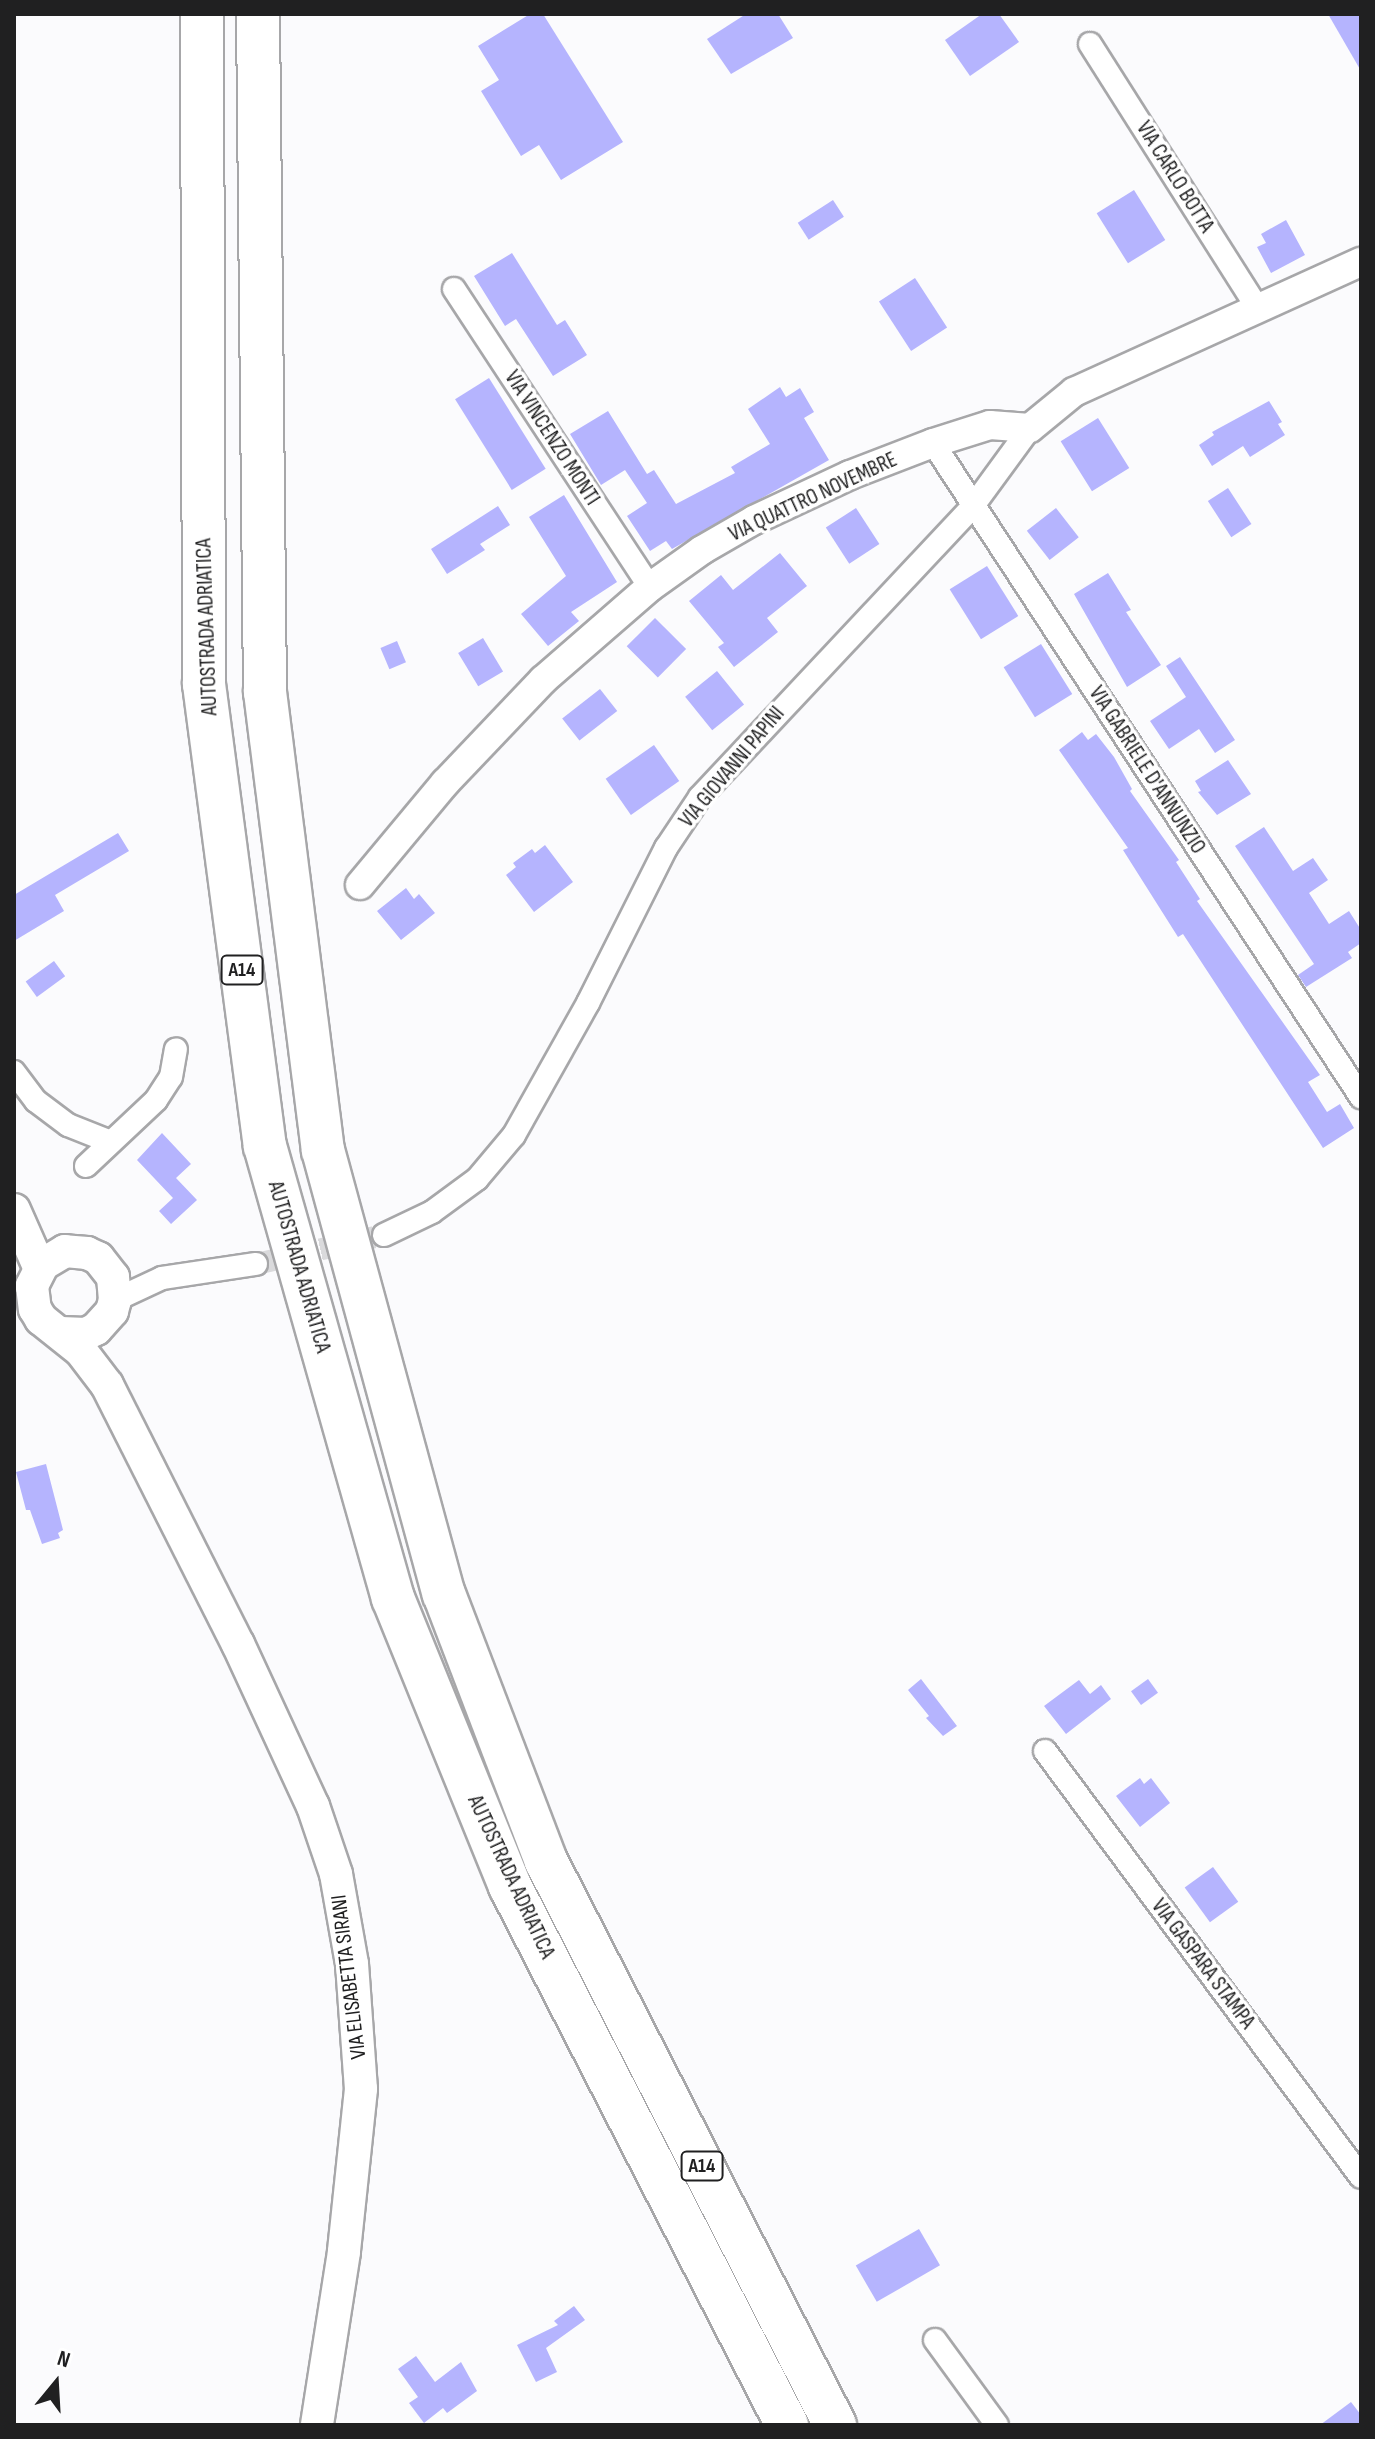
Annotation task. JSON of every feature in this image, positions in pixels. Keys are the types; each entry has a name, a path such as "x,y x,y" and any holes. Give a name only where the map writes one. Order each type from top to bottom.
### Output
{"highway":[{"name":"AUTOSTRADA ADRIATICA","path":"202,14 204,684 265,1146 393,1598 463,1771 510,1886 787,2425"},
{"name":"AUTOSTRADA ADRIATICA","path":"258,14 265,692 323,1150 444,1594 546,1861 835,2425"}],"main road":[{"path":"16,1212 38,1276 32,1298 39,1322 86,1334 110,1310 113,1277 106,1266 87,1253 38,1276"},
{"name":"VIA ELISABETTA SIRANI","path":"110,1310 102,1345 107,1385 238,1644 313,1806 336,1874 352,1964 361,2089 344,2252 317,2425"},
{"name":"VIA ELISABETTA SIRANI","path":"39,1322 107,1385"}],"street":[{"name":"VIA CARLO BOTTA","path":"1090,44 1259,310"},
{"path":"1030,428 1074,392 1361,262"},
{"name":"VIA VINCENZO MONTI","path":"454,289 650,587"},
{"name":"VIA QUATTRO NOVEMBRE","path":"360,885 445,783 528,695 650,587 702,550 754,520 850,475 933,443 990,425 1010,424 1030,428"},
{"name":"VIA GIOVANNI PAPINI","path":"384,1235 432,1212 477,1179 514,1135 588,1003 666,848 700,797 973,506 1030,428"},
{"name":"VIA GABRIELE D'ANNUNZIO","path":"933,443 1361,1097"},
{"path":"86,1166 156,1100 171,1077 176,1049"},
{"path":"14,1072 36,1101 68,1125 111,1142"},
{"path":"106,1266 162,1278 256,1264"},
{"path":"110,1310 162,1278"},
{"name":"VIA GASPARA STAMPA","path":"1045,1751 1361,2177"},
{"path":"935,2340 997,2425"}],"building":[{"path":"530,14 543,14 623,142 561,180 539,145 521,156 481,91 499,80 478,46"},
{"path":"746,14 778,14 793,38 731,74 707,39"},
{"path":"982,14 999,14 1019,42 970,76 945,40"},
{"path":"1328,14 1361,14 1361,71"},
{"path":"1134,190 1165,240 1128,263 1097,213"},
{"path":"833,200 844,217 809,240 798,223"},
{"path":"1286,220 1305,255 1271,273 1257,247 1266,243 1261,234"},
{"path":"512,253 557,325 565,320 587,355 553,376 516,319 505,326 474,276"},
{"path":"915,278 947,327 911,351 879,301"},
{"path":"489,378 546,469 512,490 455,399"},
{"path":"780,387 786,397 800,388 814,412 804,418 829,460 672,549 666,541 650,551 627,516 647,503 625,470 601,485 570,434 608,411 647,474 654,470 676,504 735,473 731,467 770,444 748,409"},
{"path":"1269,401 1282,422 1278,424 1285,435 1250,457 1243,446 1212,466 1199,445 1214,435 1212,432"},
{"path":"1098,418 1129,468 1092,491 1061,441"},
{"path":"1228,488 1251,524 1231,537 1208,501"},
{"path":"564,495 617,582 571,612 579,621 548,646 521,614 566,576 529,517"},
{"path":"498,506 510,525 480,544 485,550 447,574 431,549"},
{"path":"856,508 879,544 849,564 826,528"},
{"path":"1056,508 1079,537 1050,560 1027,531"},
{"path":"780,553 807,586 767,618 778,632 734,667 718,647 724,643 689,601 721,575 733,590"},
{"path":"987,566 1018,616 981,639 950,589"},
{"path":"1108,573 1131,610 1126,612 1161,665 1127,687 1074,594"},
{"path":"655,618 686,649 658,677 627,646"},
{"path":"483,638 503,671 478,686 458,653"},
{"path":"397,641 406,662 389,669 380,648"},
{"path":"1041,644 1072,694 1035,717 1004,667"},
{"path":"1180,657 1235,740 1215,753 1199,729 1169,749 1150,721 1186,697 1166,666"},
{"path":"717,671 744,704 712,730 685,697"},
{"path":"600,689 617,711 579,741 562,719"},
{"path":"1082,732 1088,740 1096,734 1114,757 1132,789 1130,791 1179,860 1176,862 1200,899 1197,901 1320,1075 1308,1082 1327,1112 1340,1104 1354,1128 1323,1148 1183,934 1178,937 1123,850 1128,848 1059,750"},
{"path":"654,745 679,781 631,815 606,779"},
{"path":"1228,760 1251,794 1217,815 1198,792 1201,791 1195,781"},
{"path":"1264,827 1293,871 1313,858 1328,880 1309,893 1329,924 1349,911 1361,930 1361,943 1348,952 1352,958 1306,987 1298,975 1314,964 1235,846"},
{"path":"118,833 129,851 55,895 64,911 14,941 14,895"},
{"path":"545,845 573,882 534,912 506,875 516,867 513,863 532,849 535,853"},
{"path":"406,888 414,899 419,894 435,913 401,940 377,911"},
{"path":"54,961 65,976 37,997 26,982"},
{"path":"162,1133 191,1164 176,1178 197,1200 171,1224 159,1211 173,1198 137,1160"},
{"path":"46,1464 63,1530 58,1533 60,1538 42,1544 30,1510 26,1510 16,1472"},
{"path":"921,1679 957,1726 943,1736 926,1718 929,1716 908,1690"},
{"path":"1148,1679 1158,1693 1141,1705 1131,1691"},
{"path":"1079,1680 1090,1694 1101,1685 1111,1699 1066,1734 1044,1706"},
{"path":"1140,1778 1144,1784 1151,1778 1170,1803 1140,1827 1116,1796"},
{"path":"1213,1867 1238,1902 1210,1922 1185,1888"},
{"path":"919,2229 940,2265 877,2302 856,2266"},
{"path":"574,2306 585,2320 546,2348 557,2372 536,2382 517,2345 558,2325 554,2321"},
{"path":"416,2356 435,2382 461,2362 477,2391 447,2413 443,2408 424,2423 409,2403 418,2397 398,2369"},
{"path":"1351,2402 1361,2415 1361,2425 1320,2425"}],"tunnel":[{"path":"256,1264 384,1235"}]}
